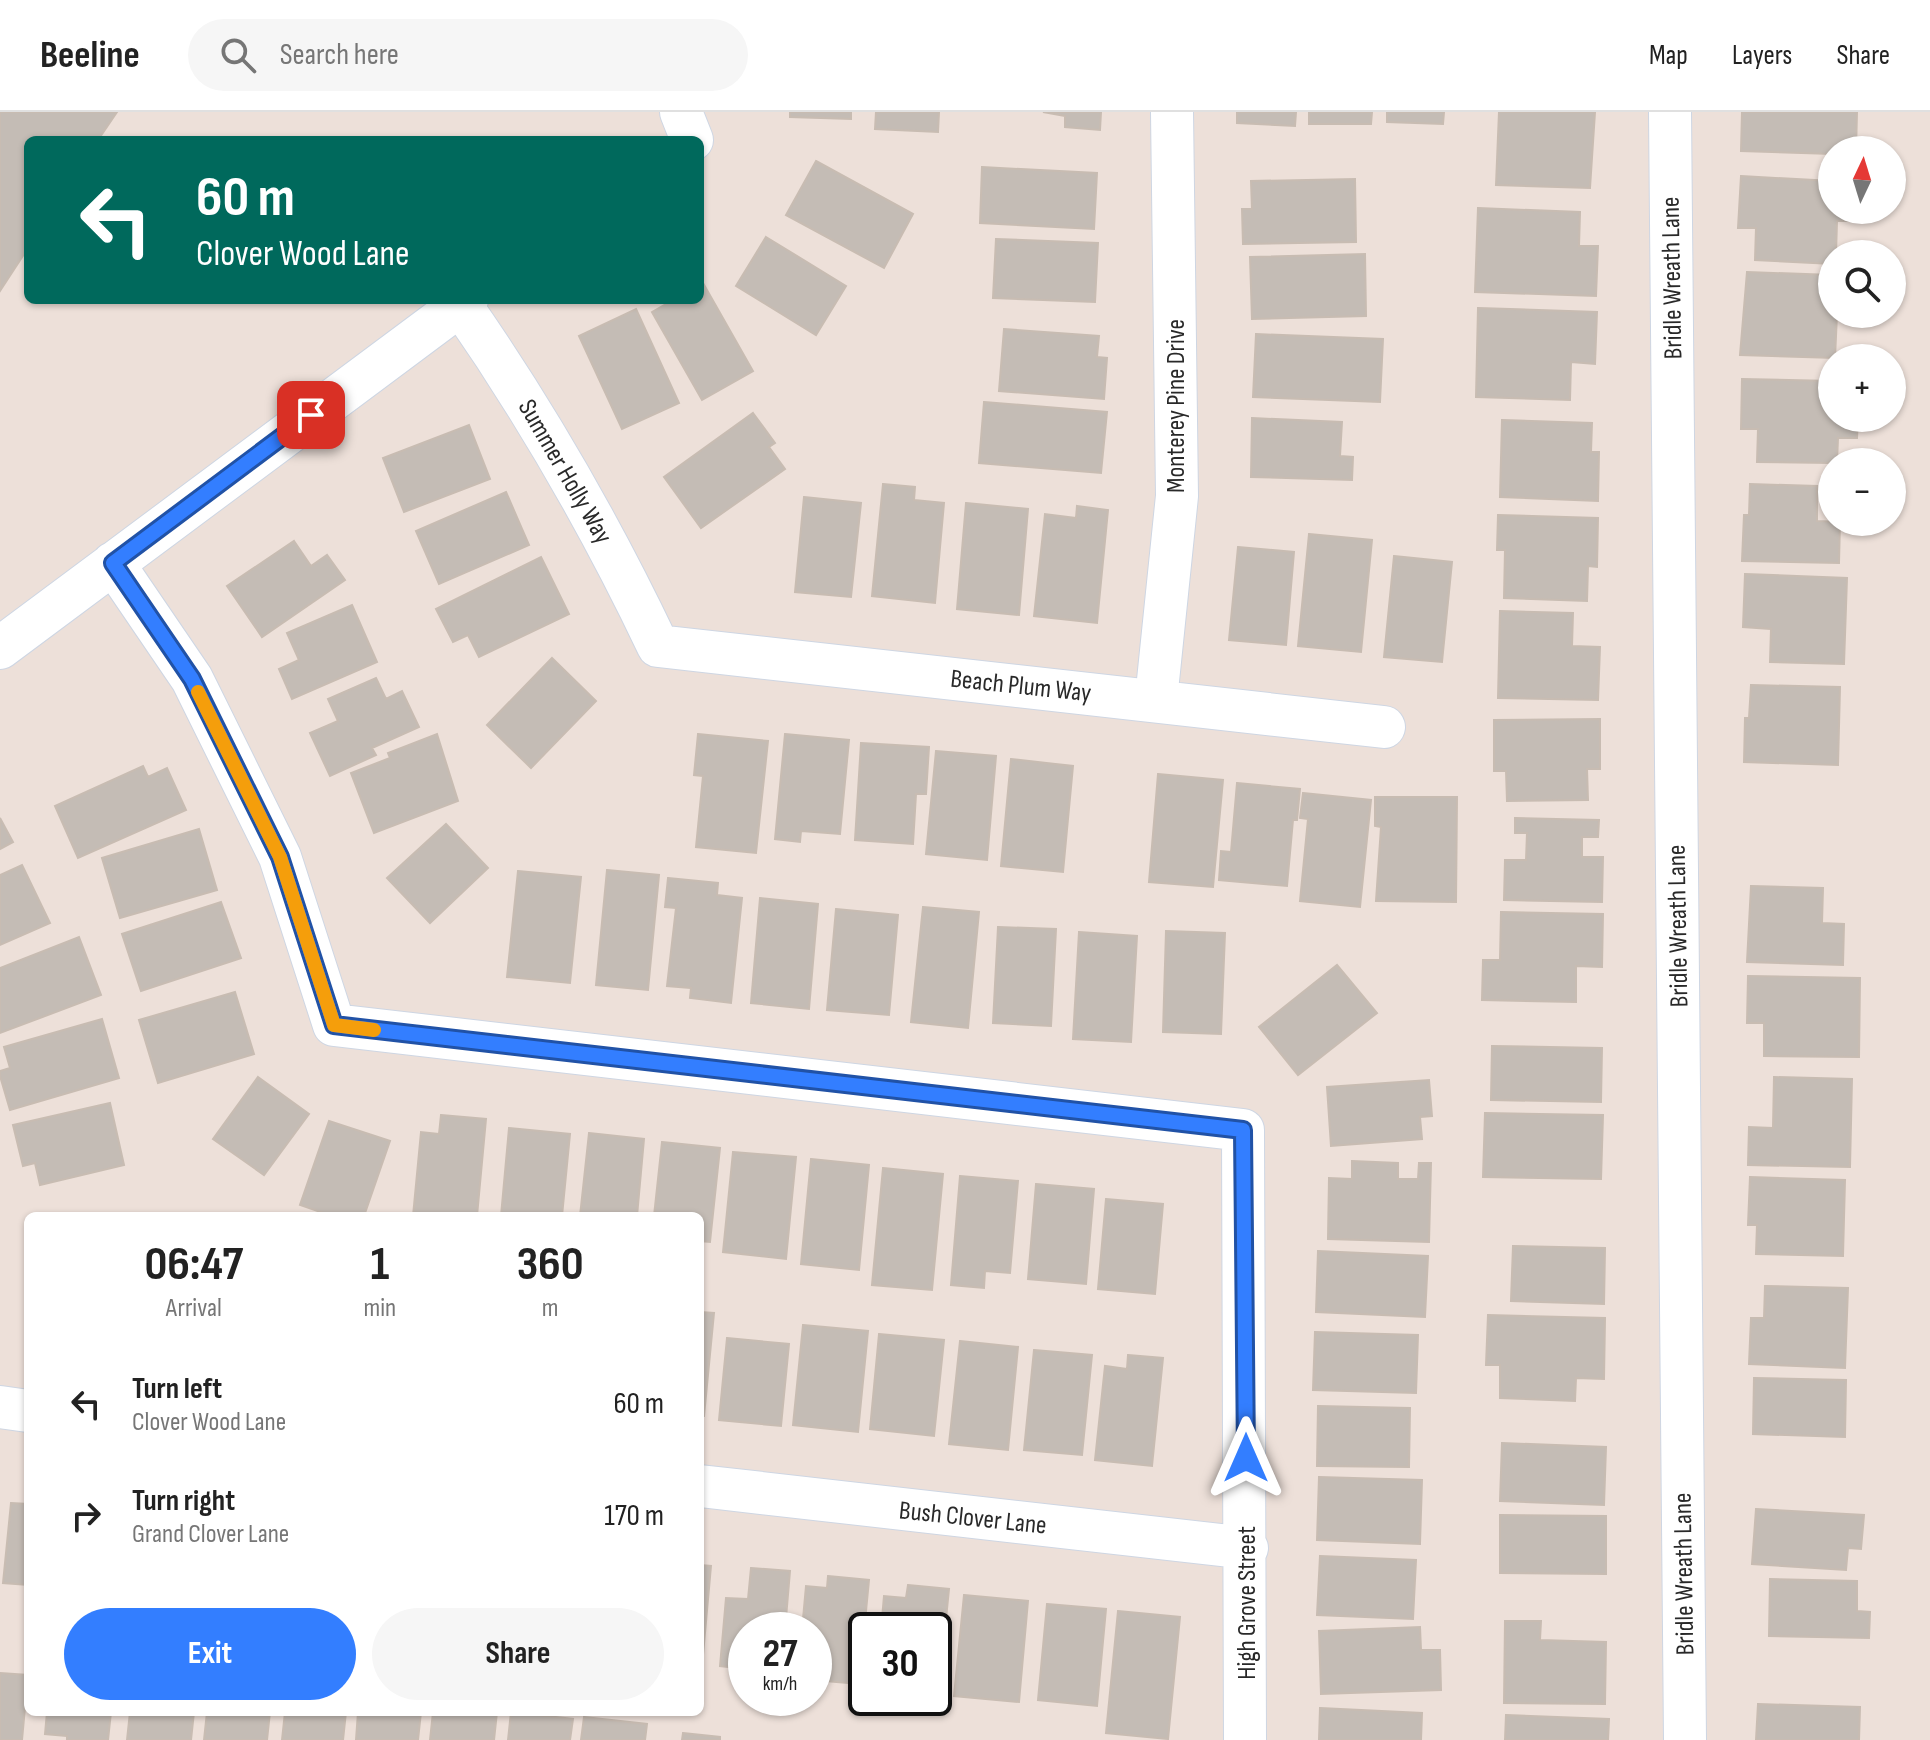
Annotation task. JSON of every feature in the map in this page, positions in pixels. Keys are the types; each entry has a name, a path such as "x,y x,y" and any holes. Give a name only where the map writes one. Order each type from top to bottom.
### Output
{"street":[{"path":"681,112 690,136"},
{"name":"Monterey Pine Drive","path":"1156,700 1177,496 1172,112"},
{"name":"Bridle Wreath Lane","path":"1670,112 1685,1740"},
{"path":"0,648 460,304"},
{"name":"Summer Holly Way","path":"464,304 593,516 658,646"},
{"name":"High Grove Street","path":"113,563 192,679 280,857 334,1025 1243,1130 1247,1548 1245,1740"},
{"name":"Beach Plum Way","path":"658,646 1384,727"},
{"path":"0,1407 24,1410"},
{"name":"Bush Clover Lane","path":"704,1486 1247,1548"}],"building":[{"path":"0,112 117,112 101,136 24,136 24,254 0,291"},
{"path":"790,112 851,112 851,119 790,117"},
{"path":"876,112 939,112 938,132 875,129"},
{"path":"1043,112 1101,112 1100,130 1065,127 1065,116"},
{"path":"1237,112 1296,112 1295,126 1237,123"},
{"path":"1309,112 1372,112 1371,124 1309,124"},
{"path":"1387,112 1444,112 1443,124 1387,122"},
{"path":"1499,112 1595,112 1590,188 1496,185"},
{"path":"1742,112 1857,112 1856,136 1818,136 1818,154 1741,151"},
{"path":"816,161 913,214 884,268 786,215"},
{"path":"982,167 1097,173 1094,229 980,223"},
{"path":"1741,176 1818,180 1818,224 1837,224 1836,240 1818,240 1818,263 1755,260 1756,228 1738,228"},
{"path":"1355,179 1356,242 1243,244 1242,209 1252,209 1251,181"},
{"path":"1478,208 1580,212 1579,246 1598,246 1596,296 1475,292"},
{"path":"766,237 846,286 816,335 736,286"},
{"path":"996,239 1098,243 1095,302 993,298"},
{"path":"1365,254 1366,316 1252,319 1250,257"},
{"path":"1747,272 1818,275 1818,328 1836,328 1836,344 1818,344 1818,357 1740,355"},
{"path":"704,285 753,371 702,400 652,312 666,304 704,304"},
{"path":"1478,308 1597,312 1595,364 1571,362 1570,400 1476,397"},
{"path":"636,309 679,403 622,429 579,336"},
{"path":"1004,329 1099,336 1097,357 1107,358 1104,399 999,391"},
{"path":"1256,334 1383,339 1380,402 1253,397"},
{"path":"1742,379 1818,381 1818,432 1857,432 1857,438 1838,438 1838,448 1818,448 1818,463 1757,462 1758,429 1741,429"},
{"path":"984,402 1107,412 1101,473 979,463"},
{"path":"753,413 775,443 769,447 785,469 701,528 664,477"},
{"path":"1252,418 1342,422 1340,456 1353,457 1352,480 1251,477"},
{"path":"1502,420 1592,423 1591,452 1599,452 1598,501 1500,497"},
{"path":"469,425 490,479 404,512 383,458"},
{"path":"883,484 915,487 914,500 944,503 935,603 872,596"},
{"path":"1750,484 1817,486 1818,536 1840,536 1839,563 1742,561 1744,515 1749,515"},
{"path":"506,492 529,545 439,584 416,531"},
{"path":"804,497 861,503 851,597 795,592"},
{"path":"966,503 1028,509 1019,615 957,609"},
{"path":"1077,506 1108,510 1097,623 1034,616 1045,514 1076,518"},
{"path":"1498,515 1598,518 1597,567 1588,566 1587,601 1504,598 1505,550 1497,550"},
{"path":"1309,534 1372,540 1361,652 1298,646"},
{"path":"294,541 311,566 327,555 345,580 262,637 227,586"},
{"path":"1238,547 1294,552 1286,645 1229,640"},
{"path":"1394,556 1452,562 1442,662 1384,657"},
{"path":"541,557 569,614 479,657 468,635 453,642 436,609"},
{"path":"1745,574 1847,578 1844,664 1770,662 1771,629 1743,627"},
{"path":"352,605 377,662 292,699 279,669 299,660 287,633"},
{"path":"1500,611 1573,613 1572,646 1600,647 1598,700 1498,698"},
{"path":"552,658 596,701 531,768 487,725"},
{"path":"376,678 386,699 402,691 419,727 372,748 376,755 330,776 310,733 338,721 328,699"},
{"path":"1751,685 1840,687 1838,765 1744,762 1745,718 1749,718"},
{"path":"1600,719 1600,769 1587,769 1588,800 1507,801 1506,771 1494,771 1494,720"},
{"path":"437,734 458,801 374,833 351,773 390,758 388,753"},
{"path":"698,734 768,741 756,853 696,847 703,776 694,775"},
{"path":"785,734 849,740 840,834 801,831 800,842 775,839"},
{"path":"861,743 929,747 926,794 916,794 913,844 855,840"},
{"path":"936,751 996,756 987,860 926,854"},
{"path":"1011,759 1073,766 1063,872 1001,866"},
{"path":"143,766 148,777 167,768 186,810 78,858 55,806"},
{"path":"1158,774 1223,780 1213,887 1149,882"},
{"path":"1237,783 1300,789 1297,820 1293,820 1287,886 1219,880 1221,851 1231,852"},
{"path":"1303,793 1371,800 1360,907 1300,901 1308,819 1300,818"},
{"path":"1375,797 1457,797 1456,902 1376,901 1381,827 1375,826"},
{"path":"0,818 13,842 0,849"},
{"path":"1515,818 1599,820 1598,837 1582,837 1582,857 1603,857 1602,902 1504,900 1505,860 1526,860 1527,833 1515,833"},
{"path":"446,824 488,868 430,923 387,878"},
{"path":"199,829 217,890 120,918 102,858"},
{"path":"22,865 50,923 0,945 0,875"},
{"path":"607,870 659,875 648,990 596,985"},
{"path":"518,871 581,877 570,983 507,977"},
{"path":"668,878 718,883 717,895 742,898 731,1003 690,998 691,988 667,986 676,908 665,907"},
{"path":"1751,886 1823,888 1822,923 1844,924 1843,965 1747,962"},
{"path":"760,898 818,904 809,1009 751,1003"},
{"path":"221,902 241,958 141,991 122,934"},
{"path":"923,907 979,912 968,1028 911,1022"},
{"path":"836,909 898,915 889,1015 827,1010"},
{"path":"1501,912 1603,914 1602,967 1576,966 1576,1002 1482,1000 1483,960 1500,960"},
{"path":"998,927 1056,929 1051,1026 993,1023"},
{"path":"1166,931 1225,933 1221,1034 1163,1032"},
{"path":"1079,932 1137,936 1131,1042 1073,1039"},
{"path":"79,937 101,995 0,1033 0,968"},
{"path":"1337,965 1377,1013 1298,1075 1259,1027"},
{"path":"1748,976 1860,978 1859,1057 1764,1056 1764,1023 1747,1023"},
{"path":"235,992 254,1054 158,1083 139,1020"},
{"path":"102,1019 119,1078 10,1110 0,1076 0,1071 10,1068 4,1047"},
{"path":"1492,1046 1602,1048 1601,1102 1491,1100"},
{"path":"258,1077 309,1114 264,1175 213,1139"},
{"path":"1774,1077 1852,1079 1850,1167 1748,1165 1749,1127 1773,1128"},
{"path":"1429,1080 1432,1116 1420,1117 1422,1139 1331,1146 1327,1087"},
{"path":"110,1103 124,1165 40,1185 35,1163 23,1166 13,1125"},
{"path":"1485,1113 1603,1115 1601,1179 1483,1177"},
{"path":"441,1115 486,1119 477,1212 413,1212 421,1132 439,1134"},
{"path":"329,1121 390,1141 365,1212 320,1212 300,1205"},
{"path":"509,1128 570,1134 562,1212 501,1212"},
{"path":"589,1133 644,1139 637,1212 580,1212"},
{"path":"662,1142 720,1148 710,1242 704,1241 704,1212 654,1212"},
{"path":"733,1152 796,1157 786,1259 723,1252"},
{"path":"811,1159 869,1165 859,1270 801,1264"},
{"path":"1352,1161 1398,1163 1398,1179 1418,1179 1419,1163 1431,1163 1429,1242 1328,1239 1329,1178 1352,1179"},
{"path":"883,1168 943,1174 932,1290 872,1285"},
{"path":"960,1176 1018,1181 1010,1273 985,1271 984,1288 951,1285"},
{"path":"1750,1177 1845,1180 1843,1256 1756,1254 1757,1225 1748,1225"},
{"path":"1036,1184 1094,1189 1086,1284 1028,1279"},
{"path":"1106,1199 1163,1204 1155,1294 1098,1289"},
{"path":"1513,1246 1605,1248 1604,1304 1511,1301"},
{"path":"1318,1251 1428,1256 1425,1317 1316,1312"},
{"path":"1765,1286 1848,1288 1845,1368 1749,1364 1751,1318 1764,1318"},
{"path":"704,1312 714,1313 704,1416"},
{"path":"1488,1315 1605,1318 1604,1379 1576,1378 1575,1401 1500,1398 1500,1365 1486,1365"},
{"path":"803,1325 868,1331 858,1432 793,1425"},
{"path":"1315,1332 1418,1335 1416,1393 1313,1390"},
{"path":"879,1334 944,1340 934,1436 870,1429"},
{"path":"727,1338 789,1344 781,1426 719,1420"},
{"path":"960,1341 1018,1347 1008,1450 949,1444"},
{"path":"1034,1350 1092,1355 1082,1455 1024,1450"},
{"path":"1128,1355 1163,1358 1152,1466 1095,1460 1105,1366 1127,1369"},
{"path":"1754,1378 1846,1380 1845,1437 1753,1434"},
{"path":"1318,1406 1410,1408 1409,1467 1317,1466"},
{"path":"1502,1443 1606,1447 1604,1505 1500,1501"},
{"path":"1319,1477 1422,1480 1420,1544 1317,1540"},
{"path":"11,1503 24,1504 24,1585 3,1583"},
{"path":"1756,1509 1864,1515 1861,1549 1848,1548 1846,1570 1752,1564"},
{"path":"1500,1515 1606,1516 1606,1574 1500,1573"},
{"path":"1320,1556 1416,1560 1413,1619 1317,1615"},
{"path":"704,1565 711,1566 704,1644"},
{"path":"751,1568 790,1571 787,1612 728,1612 728,1667 720,1666 726,1598 748,1599"},
{"path":"828,1576 869,1580 866,1612 848,1612 848,1683 832,1682 832,1612 804,1612 806,1586 827,1588"},
{"path":"1770,1579 1857,1581 1857,1611 1870,1612 1869,1638 1769,1636"},
{"path":"908,1585 949,1589 947,1612 883,1612 884,1596 906,1598"},
{"path":"964,1595 1028,1601 1019,1702 954,1696"},
{"path":"1047,1604 1106,1609 1097,1706 1038,1700"},
{"path":"1118,1611 1180,1617 1168,1739 1106,1733"},
{"path":"1505,1621 1541,1621 1540,1640 1606,1642 1605,1704 1504,1703"},
{"path":"1420,1627 1421,1650 1440,1650 1441,1690 1321,1694 1319,1631"},
{"path":"0,1673 24,1675 22,1740 0,1740"},
{"path":"1758,1704 1860,1707 1859,1740 1756,1740"},
{"path":"1320,1708 1422,1713 1421,1740 1319,1740"},
{"path":"1506,1715 1609,1719 1608,1740 1505,1740"},
{"path":"47,1716 111,1716 108,1740 67,1740 67,1736 45,1734"},
{"path":"130,1716 194,1716 191,1740 127,1740"},
{"path":"207,1716 270,1716 267,1740 204,1740"},
{"path":"285,1716 346,1716 343,1740 282,1740"},
{"path":"358,1716 421,1716 418,1740 356,1740"},
{"path":"433,1716 497,1716 494,1740 430,1740"},
{"path":"511,1716 573,1719 570,1740 508,1740"},
{"path":"584,1717 647,1724 645,1740 581,1740"},
{"path":"683,1733 720,1737 720,1740 682,1740"}],"slow traffic":[{"path":"198,692 280,857 334,1025 374,1030"}],"route":[{"path":"311,415 113,563 192,679 280,857 334,1025 1243,1130 1246,1458"}]}
